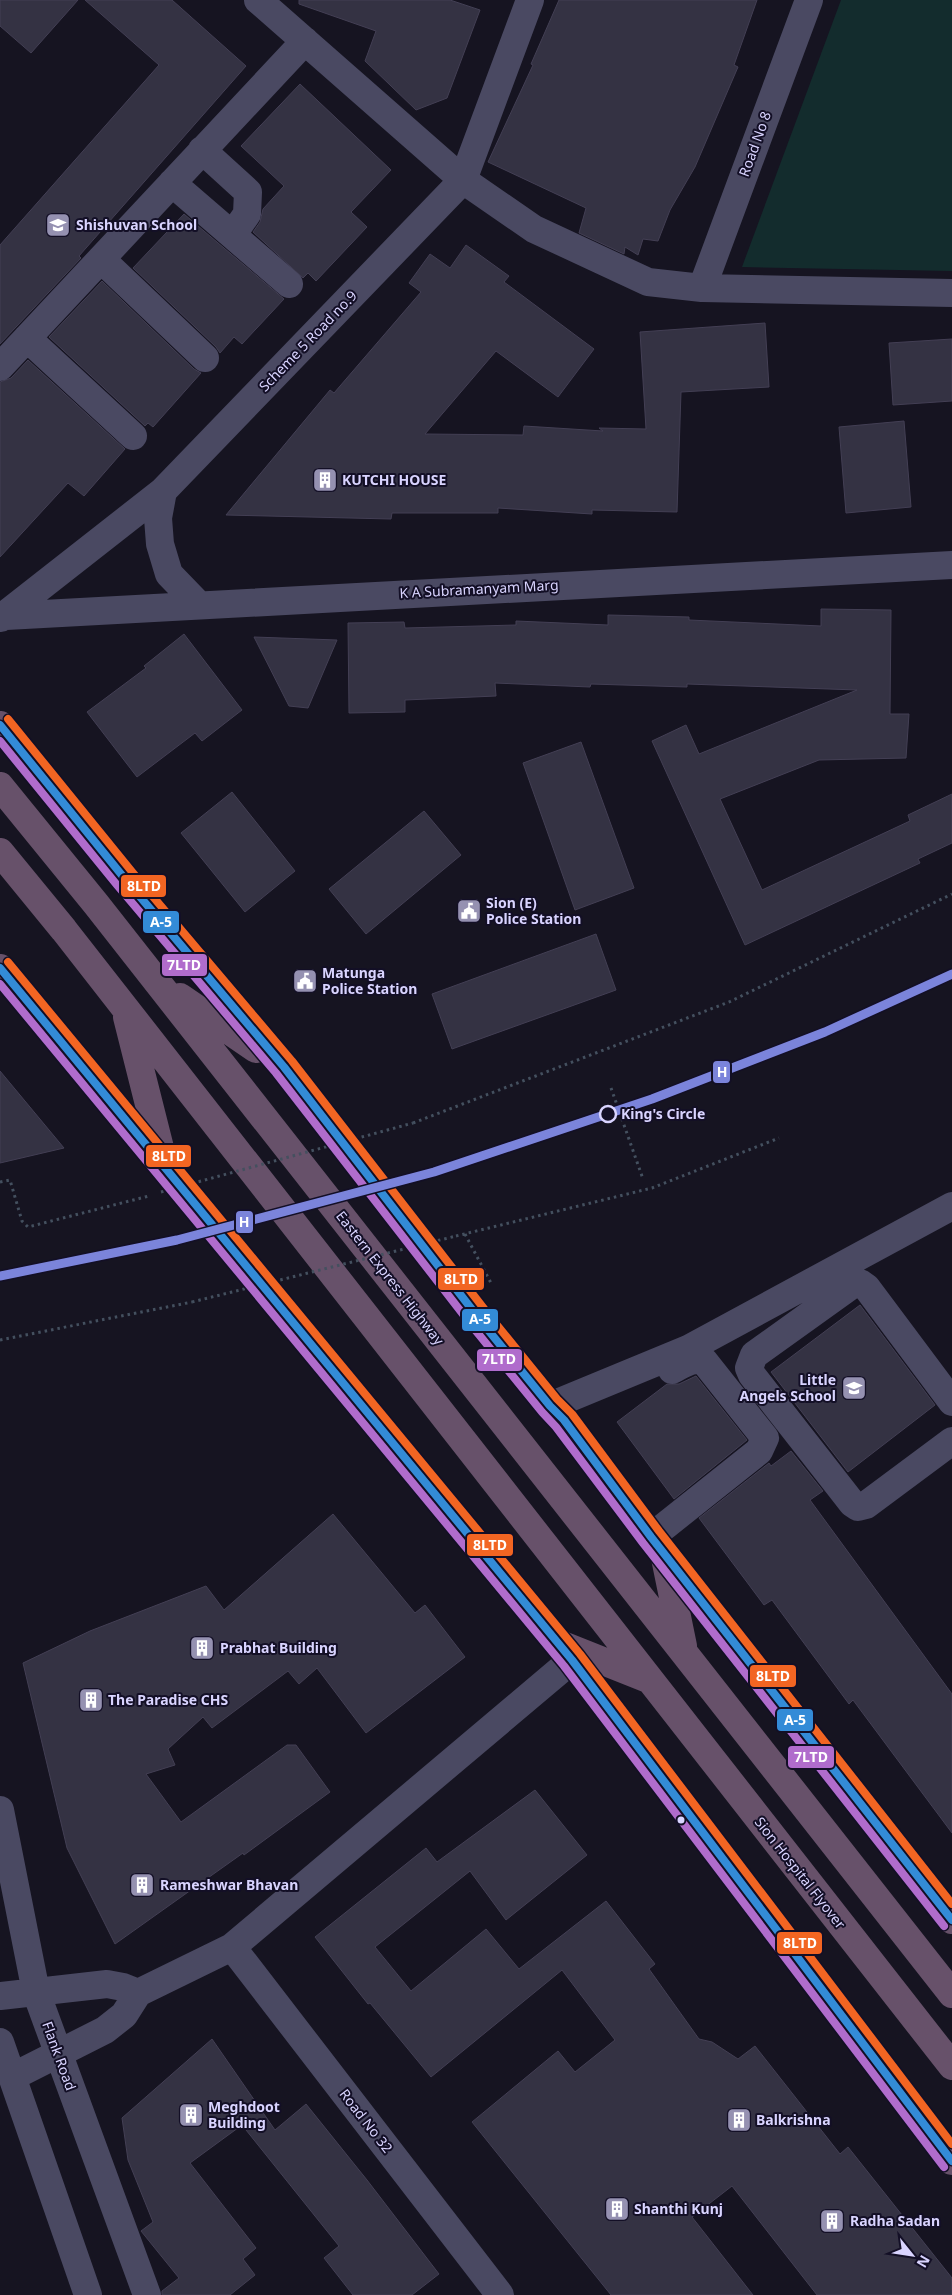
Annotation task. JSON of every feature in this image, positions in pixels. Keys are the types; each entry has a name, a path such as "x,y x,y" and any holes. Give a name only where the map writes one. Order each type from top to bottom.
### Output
{"highway":[{"path":"0,725 125,879 284,1067 484,1325 557,1413 952,1920"},
{"name":"Eastern Express Highway","path":"0,786 96,904 684,1652"},
{"path":"0,852 64,930 649,1679"},
{"path":"0,968 163,1179 565,1652 952,2161"},
{"path":"158,983 284,1067"},
{"path":"124,1007 163,1179"},
{"path":"658,1545 684,1652 952,1994"},
{"path":"565,1652 649,1679"},
{"name":"Sion Hospital Flyover","path":"649,1679 952,2066"}],"street":[{"path":"258,0 463,180 534,229 648,282 702,288 952,293"},
{"name":"Scheme 5 Road no.9","path":"3,617 162,491 463,180 530,0"},
{"name":"Road No 8","path":"702,288 809,0"},
{"path":"0,367 305,41"},
{"path":"202,150 248,192 247,214 233,234"},
{"path":"172,183 289,284"},
{"path":"101,259 205,358"},
{"path":"27,338 133,436"},
{"path":"162,491 158,518 160,544 169,574 198,604"},
{"name":"K A Subramanyam Marg","path":"3,617 198,604 952,564"},
{"path":"557,1413 688,1349 952,1206"},
{"path":"952,1402 867,1288 860,1283 853,1284 754,1355 749,1368 752,1375 852,1503 858,1507 866,1505 952,1441"},
{"path":"557,1413 697,1359 704,1361 765,1438 759,1451 658,1545"},
{"path":"9,2086 58,2054 105,2030 124,2016 138,1993 232,1947 565,1652"},
{"name":"Flank Road","path":"0,1810 36,1992 147,2295"},
{"name":"Road No 32","path":"232,1947 500,2295"},
{"path":"0,1996 107,1984 123,1987 138,1993"},
{"path":"0,2042 9,2086 88,2295"}],"path":[{"path":"0,1182 10,1180 22,1221 28,1228 163,1179 412,1123 729,1002 952,894"},
{"path":"611,1088 643,1179"},
{"path":"0,1340 192,1302 652,1188 779,1138"},
{"path":"465,1234 493,1285"}],"green space":[{"path":"841,0 952,0 952,271 742,267"}],"building":[{"path":"0,0 78,0 31,53 0,26"},
{"path":"85,0 172,0 246,66 79,256 81,258 0,344 0,245 159,65"},
{"path":"299,0 450,0 480,10 447,98 416,110 365,61 376,31 299,4"},
{"path":"559,0 757,0 734,65 738,67 695,167 670,210 658,241 643,239 638,255 625,247 624,254 579,233 586,208 488,162 533,65 531,64"},
{"path":"300,84 391,170 351,212 367,227 316,281 308,273 303,278 253,232 260,222 263,209 284,186 241,146"},
{"path":"184,214 284,299 242,344 234,337 220,353 133,268"},
{"path":"466,245 509,276 504,282 594,349 558,397 496,351 425,434 523,435 524,426 603,431 599,428 646,429 640,332 765,323 769,387 681,392 677,512 592,510 592,514 498,508 498,513 392,513 391,519 226,515 330,390 334,393 421,292 409,283 430,254 450,268"},
{"path":"102,281 194,369 201,373 153,427 148,423 145,426 49,337"},
{"path":"952,339 952,401 893,405 889,343"},
{"path":"28,360 125,449 84,496 68,483 0,557 0,382 11,378"},
{"path":"904,421 911,507 846,513 839,427"},
{"path":"821,609 891,610 890,714 909,714 906,758 819,760 720,799 762,890 910,821 908,815 952,794 952,843 918,859 920,863 745,945 652,741 686,725 699,754 857,690 687,684 687,687 591,684 590,687 495,683 496,696 405,700 405,712 349,713 348,623 404,622 405,628 516,625 516,621 608,625 608,615 689,617 689,620 821,626"},
{"path":"184,634 242,710 202,741 195,733 137,777 87,712 146,668 144,666"},
{"path":"254,637 337,640 308,708 289,706"},
{"path":"581,742 634,888 575,910 523,763"},
{"path":"232,792 295,871 245,912 181,833"},
{"path":"424,811 461,855 366,934 329,889"},
{"path":"596,934 616,990 452,1049 432,994"},
{"path":"0,1071 64,1148 0,1163"},
{"name":"Little Angels School","path":"860,1305 935,1405 848,1472 771,1372"},
{"path":"696,1376 747,1440 674,1499 617,1422 667,1384 679,1384"},
{"path":"791,1451 823,1491 810,1500 952,1694 952,1833 853,1700 849,1704 772,1600 764,1605 699,1518 769,1463 771,1466"},
{"path":"333,1514 415,1613 425,1605 465,1657 366,1733 317,1668 299,1684 288,1671 212,1728 203,1717 168,1749 175,1765 146,1774 181,1822 287,1745 296,1745 330,1792 244,1855 243,1853 115,1944 67,1848 23,1663 90,1631 206,1586 224,1610"},
{"path":"535,1790 587,1855 506,1920 470,1871 375,1947 411,1991 486,1929 519,1969 606,1901 655,1964 649,1969 699,2039 712,2042 738,2059 755,2046 840,2154 848,2147 952,2278 952,2295 817,2295 732,2186 692,2217 753,2295 611,2295 472,2122 558,2051 575,2072 615,2040 562,1970 431,2077 370,2003 368,2004 315,1937 426,1848 437,1862"},
{"path":"212,2039 275,2130 306,2104 439,2274 412,2295 353,2295 324,2258 339,2246 242,2125 190,2163 256,2248 243,2259 255,2275 230,2295 162,2295 162,2291 179,2278 141,2231 153,2222 128,2160 122,2118"}],"transit line":[{"name":"8LTD","path":"8,719 133,873 292,1061 492,1319 557,1399 572,1414 659,1531 952,1904"},
{"name":"A-5","path":"0,725 125,879 284,1067 484,1325 550,1406 564,1420 651,1537 952,1920"},
{"name":"7LTD","path":"0,741 117,885 276,1073 476,1331 556,1427 643,1543 944,1926"},
{"name":"8LTD","path":"8,962 580,1654 952,2144"},
{"name":"A-5","path":"0,968 572,1660 952,2161"},
{"name":"H","path":"0,1276 177,1240 434,1172 652,1099 825,1032 952,974"},
{"name":"7LTD","path":"0,984 564,1666 944,2167"}],"place":[{"name":"Shishuvan School","path":"58,225"},
{"name":"KUTCHI HOUSE","path":"325,480"},
{"name":"Sion (E) Police Station","path":"469,911"},
{"name":"Matunga Police Station","path":"305,981"},
{"name":"King's Circle","path":"608,1114"},
{"name":"Little Angels School","path":"854,1388"},
{"name":"Prabhat Building","path":"202,1648"},
{"name":"The Paradise CHS","path":"91,1700"},
{"name":"Rameshwar Bhavan","path":"142,1885"},
{"name":"Meghdoot Building","path":"191,2115"},
{"name":"Balkrishna","path":"739,2120"},
{"name":"Shanthi Kunj","path":"617,2209"},
{"name":"Radha Sadan","path":"832,2221"}]}
